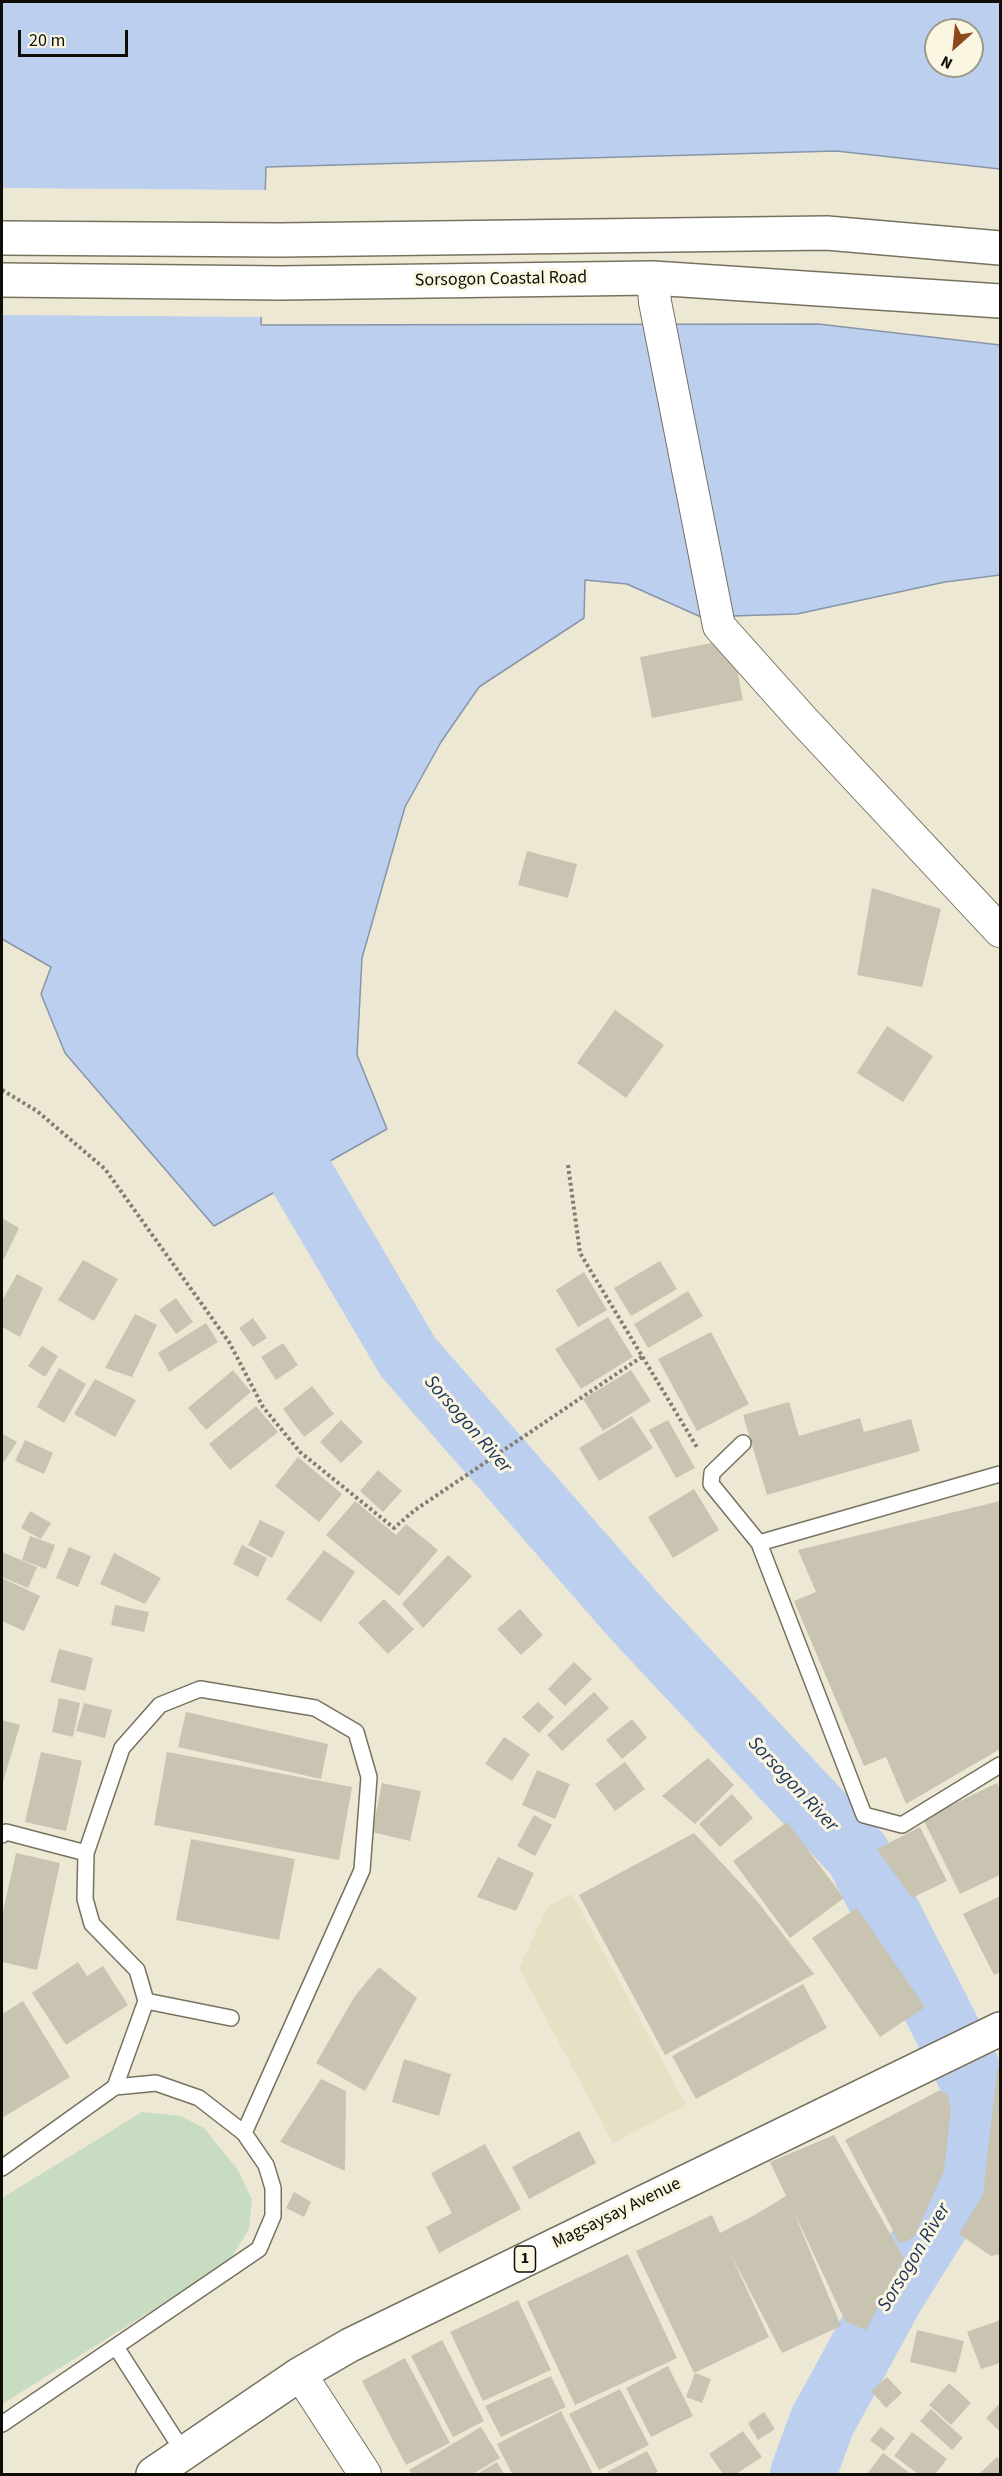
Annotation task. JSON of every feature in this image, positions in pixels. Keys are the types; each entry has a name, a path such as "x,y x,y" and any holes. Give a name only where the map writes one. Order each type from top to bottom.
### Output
{"main road":[{"path":"2,238 280,240 827,233 1000,248"},
{"name":"Sorsogon Coastal Road","path":"2,280 654,290 1000,301"},
{"name":"Magsaysay Avenue","path":"153,2475 300,2374 350,2344 1000,2029"}],"street":[{"path":"654,290 719,626 803,720 1000,931"},
{"path":"300,2374 365,2475"}],"lane":[{"path":"743,1443 712,1473 711,1484 759,1543 864,1815 902,1825 1000,1765"},
{"path":"759,1543 1000,1474"},
{"path":"115,2088 146,2001 136,1970 92,1924 85,1899 86,1853 122,1748 160,1705 200,1689 315,1708 356,1732 369,1777 363,1870 244,2133"},
{"path":"2,1835 6,1832 86,1853"},
{"path":"146,2001 231,2018"},
{"path":"2,2168 115,2088 156,2083 199,2098 244,2133 266,2165 273,2188 273,2216 259,2249 2,2424"},
{"path":"116,2347 184,2453"}],"path":[{"path":"2,1090 37,1111 105,1168 228,1342 263,1407 300,1452 394,1528 415,1510 643,1356"},
{"path":"568,1166 580,1253 712,1473"}],"shaded area":[{"path":"572,1894 686,2105 613,2143 519,1968 548,1906"}],"green space":[{"path":"142,2112 181,2116 204,2128 238,2170 252,2200 249,2229 228,2263 2,2404 2,2198"}],"water":[{"path":"2,2 1000,2 1000,169 836,151 266,167 261,325 818,324 1000,345 1000,575 945,582 797,614 701,617 627,584 585,580 584,618 479,687 441,742 405,807 362,958 357,1055 387,1129 214,1226 65,1053 41,994 51,967 2,939"}],"pier":[{"path":"2,188 269,190 264,317 2,315"}],"building":[{"path":"731,639 743,700 652,718 640,657"},
{"path":"527,851 577,864 568,898 518,885"},
{"path":"872,888 941,909 922,987 857,975"},
{"path":"615,1010 664,1045 626,1098 577,1063"},
{"path":"887,1026 933,1056 903,1102 857,1073"},
{"path":"2,1218 19,1228 2,1263"},
{"path":"83,1260 118,1279 94,1321 58,1300"},
{"path":"660,1261 677,1289 631,1316 614,1288"},
{"path":"584,1272 607,1310 578,1327 556,1290"},
{"path":"17,1274 43,1288 20,1337 2,1327 2,1301"},
{"path":"688,1291 703,1316 648,1348 634,1324"},
{"path":"176,1298 193,1322 176,1334 159,1310"},
{"path":"135,1314 157,1325 132,1377 105,1368"},
{"path":"608,1317 633,1357 581,1389 555,1349"},
{"path":"253,1318 267,1338 253,1347 239,1328"},
{"path":"206,1323 218,1342 169,1372 158,1353"},
{"path":"711,1332 749,1404 697,1431 658,1359"},
{"path":"283,1343 298,1365 276,1380 261,1357"},
{"path":"42,1346 58,1356 45,1377 28,1366"},
{"path":"59,1368 86,1384 64,1423 37,1407"},
{"path":"233,1370 251,1392 206,1430 188,1408"},
{"path":"631,1370 651,1401 603,1431 583,1399"},
{"path":"95,1379 136,1400 115,1437 74,1414"},
{"path":"312,1386 334,1414 304,1437 283,1409"},
{"path":"789,1402 799,1436 860,1418 864,1432 911,1419 920,1451 767,1495 743,1415"},
{"path":"256,1406 278,1432 230,1470 209,1444"},
{"path":"632,1416 653,1448 599,1481 579,1448"},
{"path":"341,1420 363,1442 341,1463 320,1442"},
{"path":"668,1420 695,1468 676,1478 649,1430"},
{"path":"3,1434 17,1442 3,1463 2,1437"},
{"path":"25,1440 53,1453 44,1474 15,1461"},
{"path":"298,1457 342,1494 319,1522 275,1486"},
{"path":"378,1470 402,1491 383,1512 360,1491"},
{"path":"694,1489 719,1530 673,1558 648,1517"},
{"path":"355,1501 396,1535 406,1524 438,1550 399,1596 326,1535"},
{"path":"1000,1501 1000,1749 906,1804 886,1757 864,1766 794,1601 816,1592 798,1550"},
{"path":"30,1511 51,1523 41,1539 21,1528"},
{"path":"260,1520 285,1532 272,1558 248,1545"},
{"path":"30,1536 55,1545 46,1569 22,1560"},
{"path":"242,1545 267,1558 258,1577 233,1564"},
{"path":"69,1547 91,1556 78,1587 56,1578"},
{"path":"324,1550 355,1572 321,1622 286,1599"},
{"path":"2,1552 37,1567 28,1588 2,1577"},
{"path":"114,1553 161,1578 145,1604 100,1584"},
{"path":"448,1555 472,1576 423,1628 402,1604"},
{"path":"2,1578 40,1596 24,1631 2,1621"},
{"path":"384,1599 414,1629 388,1654 358,1623"},
{"path":"115,1605 149,1612 144,1632 111,1625"},
{"path":"520,1609 543,1635 521,1655 497,1629"},
{"path":"59,1649 93,1658 85,1691 50,1682"},
{"path":"574,1662 592,1679 565,1706 548,1689"},
{"path":"594,1692 609,1708 562,1751 547,1735"},
{"path":"59,1698 80,1703 73,1737 52,1732"},
{"path":"538,1702 554,1717 539,1733 522,1717"},
{"path":"84,1703 112,1710 105,1738 76,1731"},
{"path":"186,1712 328,1744 321,1779 178,1747"},
{"path":"632,1719 647,1738 622,1759 606,1740"},
{"path":"2,1720 20,1725 2,1785"},
{"path":"504,1737 530,1754 512,1781 485,1764"},
{"path":"41,1752 82,1761 66,1831 25,1822"},
{"path":"167,1752 352,1787 339,1860 154,1825"},
{"path":"708,1758 734,1785 695,1824 662,1796"},
{"path":"625,1762 645,1789 615,1811 595,1784"},
{"path":"537,1770 570,1784 555,1819 522,1805"},
{"path":"382,1783 421,1791 410,1841 372,1832"},
{"path":"997,1783 1000,1790 1000,1875 960,1894 923,1819"},
{"path":"732,1794 753,1818 720,1847 699,1824"},
{"path":"534,1815 552,1825 535,1856 517,1846"},
{"path":"787,1822 844,1898 790,1938 733,1861"},
{"path":"920,1827 947,1881 912,1898 877,1849"},
{"path":"694,1833 757,1901 814,1974 665,2055 579,1895"},
{"path":"191,1839 295,1859 279,1940 176,1920"},
{"path":"16,1853 60,1863 37,1970 2,1962 2,1916"},
{"path":"498,1857 534,1873 516,1911 477,1897"},
{"path":"1000,1896 1000,1972 994,1975 963,1914"},
{"path":"857,1908 925,2007 880,2037 812,1938"},
{"path":"78,1962 87,1976 103,1966 128,2005 66,2045 32,1993"},
{"path":"379,1967 417,1998 365,2091 316,2063 355,1996"},
{"path":"803,1984 827,2028 696,2099 672,2056"},
{"path":"23,2001 70,2077 2,2118 2,2014"},
{"path":"404,2059 451,2074 439,2116 392,2102"},
{"path":"1000,2068 1000,2254 991,2256 959,2234 983,2195 997,2070"},
{"path":"321,2079 346,2091 345,2171 280,2142"},
{"path":"940,2090 947,2094 951,2109 944,2171 914,2237 900,2244 845,2140"},
{"path":"579,2131 596,2163 529,2199 512,2167"},
{"path":"834,2135 904,2258 866,2330 845,2321 793,2210 841,2326 782,2353 729,2251 769,2337 694,2373 636,2251 712,2215 720,2233 753,2216 786,2196 770,2162"},
{"path":"485,2144 521,2209 439,2253 426,2227 452,2213 431,2173"},
{"path":"294,2192 311,2202 304,2217 286,2208"},
{"path":"628,2254 677,2358 575,2405 527,2302"},
{"path":"518,2300 551,2370 483,2401 450,2332"},
{"path":"1000,2320 1000,2363 981,2369 967,2332"},
{"path":"917,2330 964,2341 956,2373 910,2362"},
{"path":"442,2340 484,2421 453,2437 411,2356"},
{"path":"405,2358 450,2443 406,2465 362,2381"},
{"path":"668,2366 693,2416 651,2437 626,2388"},
{"path":"695,2373 711,2379 702,2403 686,2397"},
{"path":"551,2376 566,2407 501,2437 485,2406"},
{"path":"887,2377 902,2393 886,2408 871,2391"},
{"path":"949,2383 971,2403 951,2425 929,2405"},
{"path":"620,2389 649,2445 599,2470 569,2414"},
{"path":"1000,2403 1000,2432 986,2418"},
{"path":"931,2409 963,2438 952,2450 920,2421"},
{"path":"561,2411 593,2474 512,2474 497,2444"},
{"path":"764,2412 775,2429 758,2440 748,2423"},
{"path":"481,2427 500,2458 473,2474 412,2474 409,2470"},
{"path":"881,2427 895,2438 884,2451 870,2440"},
{"path":"743,2431 762,2457 736,2474 723,2474 709,2454"},
{"path":"912,2432 947,2459 935,2474 918,2474 894,2456"},
{"path":"647,2451 658,2472 609,2474 607,2472"},
{"path":"883,2453 911,2474 867,2474"},
{"path":"997,2457 1000,2460 1000,2474 979,2474"},
{"path":"497,2462 504,2474 477,2474"}],"waterway":[{"name":"Sorsogon River","path":"302,1177 408,1357 637,1619 858,1855 974,2083 970,2145 953,2196 892,2294 822,2422 803,2474"}]}
